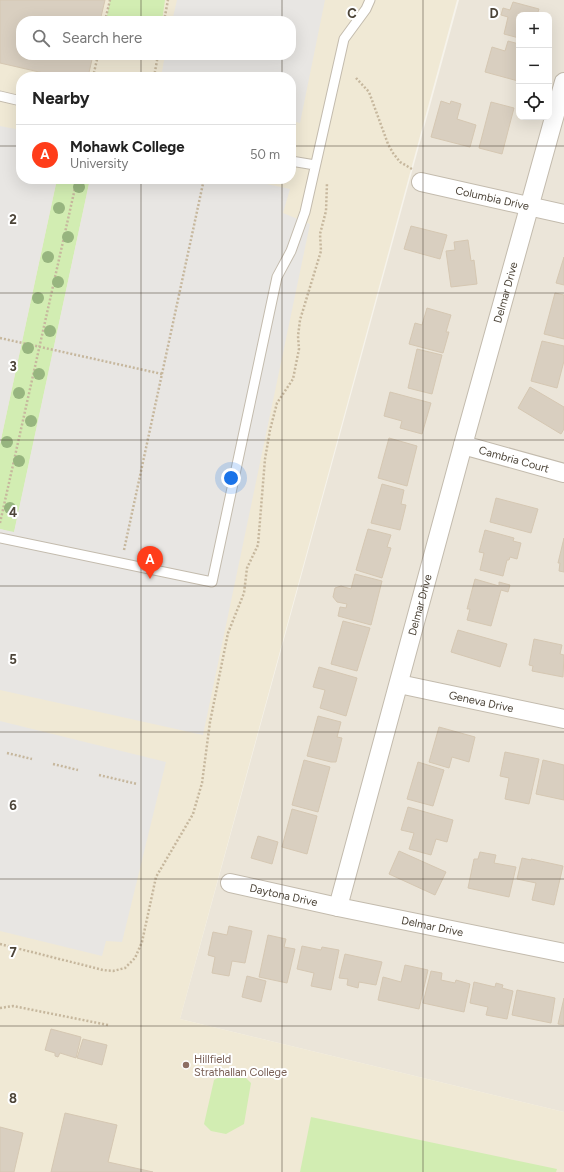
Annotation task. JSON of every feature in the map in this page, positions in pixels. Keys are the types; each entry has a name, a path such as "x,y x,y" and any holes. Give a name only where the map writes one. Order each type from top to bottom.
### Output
{"street":[{"name":"Delmar Drive","path":"564,82 338,906 564,953"},
{"name":"Columbia Drive","path":"421,182 564,214"},
{"name":"Cambria Court","path":"464,445 564,473"},
{"name":"Geneva Drive","path":"399,684 564,720"},
{"name":"Daytona Drive","path":"230,883 338,906"}],"lane":[{"path":"0,538 212,582 277,278 291,251 305,212 344,39 366,9 370,0"},
{"path":"0,96 16,100"},
{"path":"296,162 315,165"}],"path":[{"path":"106,16 110,0"},
{"path":"165,16 168,0"},
{"path":"94,72 97,60"},
{"path":"155,72 157,60"},
{"path":"356,78 369,92 388,144 393,153 400,162 410,167 421,182"},
{"path":"0,944 103,970 113,971 125,968 135,958 142,942 156,877 193,814 202,783 210,722 228,633 244,593 248,568 258,545 265,459 270,430 277,404 293,379 298,361 298,336 300,320 321,251 320,234 326,211 327,181"},
{"path":"0,523 76,184"},
{"path":"122,563 203,184"},
{"path":"0,338 162,374"},
{"path":"7,753 32,759"},
{"path":"53,764 78,770"},
{"path":"99,775 137,784"},
{"path":"0,1008 13,1006 108,1025"}],"shaded area":[{"path":"0,0 457,0 180,1019 564,1112 564,1172 0,1172"},
{"path":"177,0 325,0 300,123 296,122 296,72 162,72 164,60 296,60 296,16 173,16"},
{"path":"459,0 564,0 564,1112 180,1019"},
{"path":"0,126 16,129 16,184 56,184 0,444"},
{"path":"89,184 266,184 290,189 283,213 310,224 203,735 0,690 0,529 14,532"},
{"path":"0,721 166,762 122,942 106,941 102,956 0,931"}],"green space":[{"path":"110,0 165,0 163,16 107,16"},
{"path":"56,184 89,184 14,533 0,529 0,444"},
{"path":"231,1070 240,1072 251,1083 244,1124 226,1134 211,1131 204,1124 214,1080"},
{"path":"311,1117 557,1169 556,1172 300,1172"}],"building":[{"path":"0,0 105,0 101,16 16,16 16,60 92,60 89,72 39,72 0,63"},
{"path":"513,2 539,9 538,12 516,12 516,37 504,34 508,17 501,15 503,8 510,10"},
{"path":"508,41 516,43 516,80 485,72 492,47 505,51"},
{"path":"441,101 450,104 451,101 461,104 457,119 476,125 470,147 431,137"},
{"path":"491,102 514,108 502,154 479,148"},
{"path":"411,226 447,235 440,259 404,249"},
{"path":"468,240 471,261 474,260 477,284 451,287 446,251 455,250 454,242"},
{"path":"564,257 564,285 556,283"},
{"path":"555,293 564,295 564,339 544,334"},
{"path":"427,308 451,315 446,332 449,332 443,353 409,344 415,323 422,325"},
{"path":"542,341 564,346 564,361 557,388 531,381"},
{"path":"417,349 442,355 432,394 408,388"},
{"path":"530,387 564,407 564,429 561,434 518,408"},
{"path":"390,392 431,403 422,434 400,428 402,421 384,416"},
{"path":"389,438 417,446 407,486 378,478"},
{"path":"382,484 404,490 401,504 406,505 400,530 371,523"},
{"path":"496,498 538,509 531,533 490,522"},
{"path":"368,529 391,535 387,547 391,548 382,578 356,570"},
{"path":"485,530 514,538 513,541 521,543 517,559 510,557 509,560 507,560 503,576 480,570 484,553 479,552"},
{"path":"564,538 564,572 559,571 560,563 558,563"},
{"path":"355,574 382,581 371,625 338,616 340,607 346,608 347,604 337,602 333,597 335,588 341,586 351,589"},
{"path":"475,579 499,586 499,582 510,585 508,592 501,590 491,626 467,620 470,609 467,609"},
{"path":"343,621 370,628 357,671 331,664"},
{"path":"458,630 507,644 500,667 451,652"},
{"path":"534,639 562,645 560,654 564,655 563,677 532,671 533,666 529,665"},
{"path":"319,667 357,678 346,716 320,708 325,690 313,687"},
{"path":"318,716 341,722 337,737 342,738 336,762 307,756"},
{"path":"439,727 475,737 469,762 452,757 449,768 429,762"},
{"path":"505,752 539,759 529,804 505,799 509,778 500,776"},
{"path":"304,760 330,767 318,812 292,805"},
{"path":"543,760 564,765 564,800 536,794"},
{"path":"418,762 444,770 433,806 407,799"},
{"path":"408,807 453,820 447,842 436,839 431,855 409,849 414,833 401,830"},
{"path":"292,809 317,816 307,854 282,847"},
{"path":"258,836 278,842 272,864 251,858"},
{"path":"399,851 446,872 435,895 389,874"},
{"path":"480,852 496,855 494,863 516,867 509,897 468,888 474,859 478,859"},
{"path":"522,858 563,866 554,905 532,900 536,883 517,879"},
{"path":"229,926 252,931 245,963 232,961 229,976 212,973 215,957 208,955 213,932 227,935"},
{"path":"268,935 286,939 284,947 295,949 287,983 259,977"},
{"path":"302,946 321,950 322,947 339,950 331,990 311,986 314,973 297,969"},
{"path":"345,954 382,962 376,985 359,982 358,988 347,985 348,979 339,978"},
{"path":"405,965 428,970 419,1009 378,1000 383,977 401,982"},
{"path":"431,971 442,973 441,980 455,983 456,980 470,984 464,1012 423,1003"},
{"path":"247,976 266,981 261,1002 242,997"},
{"path":"474,982 495,987 496,983 503,985 502,988 513,991 507,1019 486,1015 488,1007 470,1003"},
{"path":"517,990 555,998 551,1023 512,1015"},
{"path":"564,998 564,1025 558,1024"},
{"path":"51,1029 81,1037 76,1058 60,1053 58,1057 55,1056 55,1053 45,1050"},
{"path":"83,1039 107,1045 102,1065 77,1058"},
{"path":"65,1113 117,1125 108,1162 153,1172 51,1172"},
{"path":"0,1127 23,1133 14,1172 0,1172"}],"place":[{"name":"Mohawk College","path":"150,579"},
{"name":"Hillfield Strathallan College","path":"186,1065"}]}
